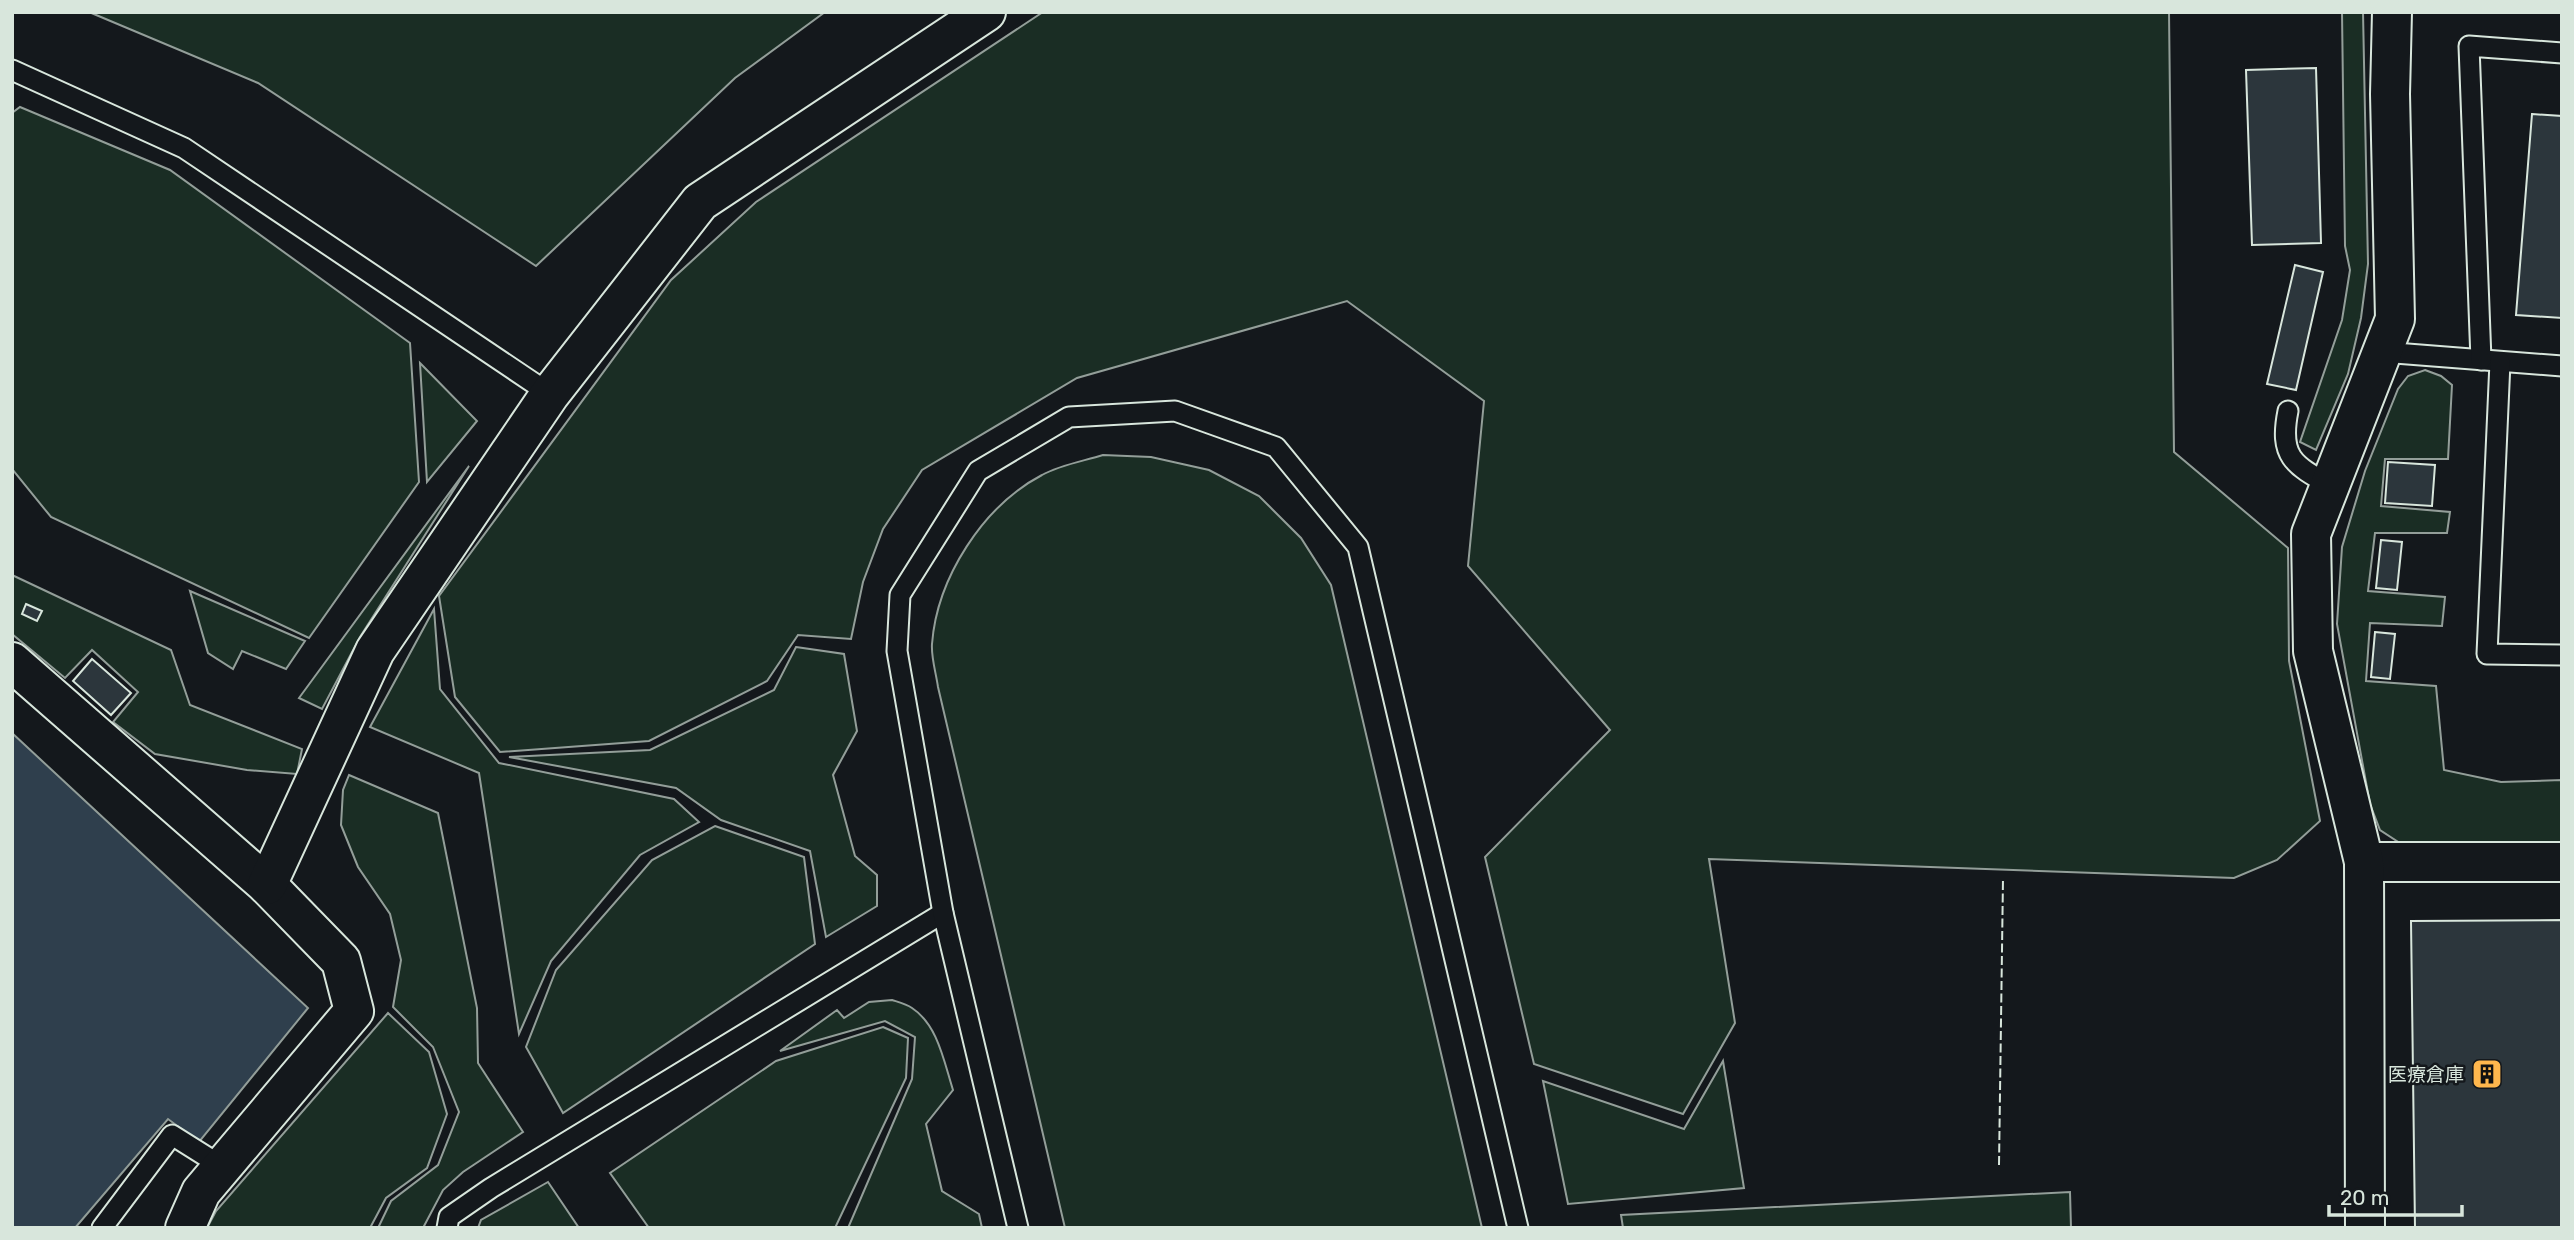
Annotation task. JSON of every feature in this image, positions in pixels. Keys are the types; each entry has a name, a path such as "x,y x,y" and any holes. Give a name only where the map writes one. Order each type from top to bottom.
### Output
{"street":[{"path":"267,885 375,651 550,394 700,202 986,12"},
{"path":"2365,1228 2364,862 2313,651 2311,534 2395,319 2390,94 2392,12"},
{"path":"12,663 267,885 341,961 354,1011 201,1192 185,1228"},
{"path":"2364,862 2562,862"}],"lane":[{"path":"2562,53 2469,46 2490,361 2487,654 2562,655"},
{"path":"12,71 184,148 550,394"},
{"path":"2382,352 2562,366"},
{"path":"1018,1228 943,913 897,651 900,596 978,471 1069,417 1175,411 1276,447 1358,547 1518,1228"},
{"path":"2288,411 2284,429 2288,451 2300,469 2330,485"},
{"path":"447,1228 449,1217 491,1188 943,913"},
{"path":"102,1228 172,1135 223,1167"}],"green space":[{"path":"89,12 825,12 735,78 536,266 258,83"},
{"path":"1043,12 2169,12 2174,452 2288,548 2289,661 2320,821 2277,860 2234,878 1709,859 1735,1023 1683,1114 1534,1064 1485,857 1610,730 1468,566 1484,401 1347,301 1077,378 922,470 883,529 863,582 851,639 798,635 767,681 649,741 500,752 455,697 439,596 671,280 756,202"},
{"path":"2342,12 2363,12 2368,264 2361,318 2348,374 2316,450 2300,442 2342,320 2350,270 2345,246"},
{"path":"20,107 170,170 410,343 419,482 309,638 51,517 12,469 12,113"},
{"path":"420,363 477,421 427,482"},
{"path":"2425,370 2441,376 2452,385 2448,459 2385,459 2381,506 2450,512 2447,533 2375,533 2368,591 2445,597 2442,626 2370,623 2366,681 2436,686 2444,770 2501,782 2562,780 2562,844 2406,847 2380,830 2370,804 2337,624 2342,547 2365,471 2398,389 2408,376"},
{"path":"1103,455 1151,457 1209,470 1259,496 1301,538 1331,585 1482,1228 1065,1228 938,687 932,644 943,594 953,570 967,546 1001,505 1042,475"},
{"path":"469,466 360,637 322,709 299,698"},
{"path":"12,575 171,650 190,705 302,749 297,774 247,770 155,754 113,722 138,692 92,650 65,678 12,634"},
{"path":"190,591 305,641 286,669 242,651 233,669 208,653"},
{"path":"434,609 440,689 499,763 674,799 699,822 640,855 551,961 519,1034 479,773 370,727"},
{"path":"796,647 844,654 857,731 833,775 855,856 877,875 877,906 826,937 810,851 721,820 676,788 509,757 650,750 774,690"},
{"path":"349,775 438,813 477,1008 478,1063 523,1132 463,1172 443,1190 423,1228 378,1228 391,1201 438,1165 459,1112 433,1047 393,1007 401,960 390,914 358,867 341,825 343,790"},
{"path":"715,826 804,857 815,944 563,1113 526,1047 556,970 652,860"},
{"path":"892,1000 921,1015 939,1045 953,1090 926,1124 942,1191 979,1214 982,1228 848,1228 912,1079 915,1037 885,1021 780,1051 837,1010 844,1018 869,1002"},
{"path":"388,1013 429,1052 447,1114 427,1168 386,1198 370,1228 207,1228 216,1211"},
{"path":"883,1027 908,1038 906,1078 835,1228 649,1228 610,1173 776,1061"},
{"path":"1723,1061 1744,1188 1568,1204 1543,1081 1684,1129"},
{"path":"548,1182 579,1228 478,1228 481,1220"},
{"path":"2070,1192 2071,1228 1623,1228 1621,1215"}],"water":[{"path":"12,733 308,1008 199,1142 168,1119 75,1228 12,1228"}],"building":[{"path":"2316,68 2321,243 2252,245 2246,70"},
{"path":"2532,114 2562,116 2562,318 2516,315"},
{"path":"2295,265 2323,272 2296,390 2267,384"},
{"path":"2388,462 2435,465 2432,506 2385,503"},
{"path":"2381,540 2402,542 2397,590 2376,588"},
{"path":"26,604 42,611 37,621 22,614"},
{"path":"2375,632 2395,634 2390,679 2371,677"},
{"path":"92,659 131,693 111,715 73,681"},
{"name":"医療倉庫","path":"2562,920 2562,1228 2415,1228 2411,921"}],"fence":[{"path":"1999,1165 2003,878"}],"place":[{"name":"医療倉庫","path":"2487,1074"}]}
